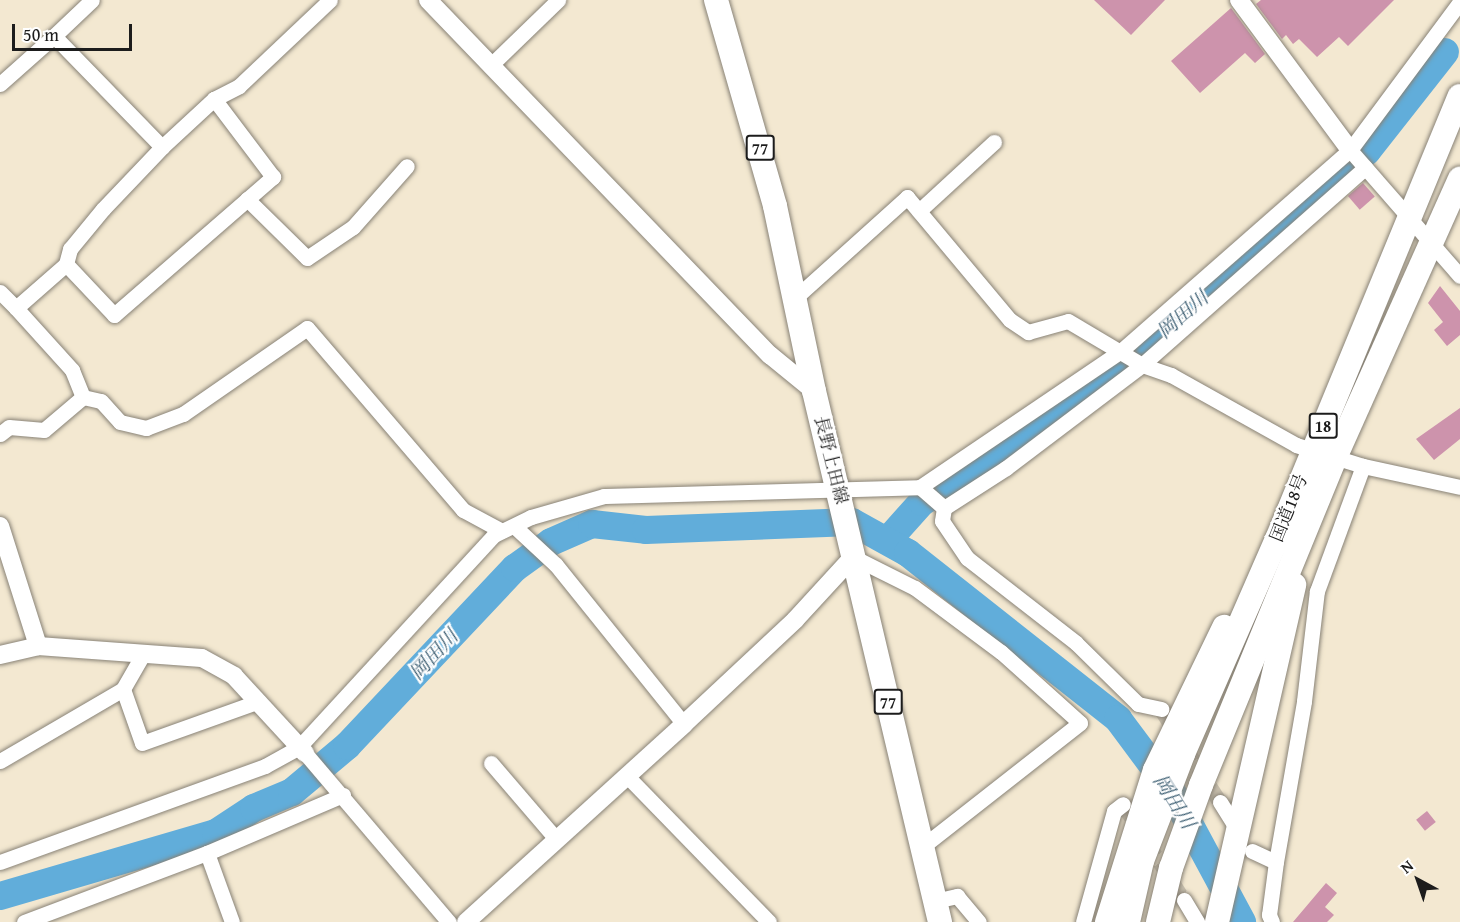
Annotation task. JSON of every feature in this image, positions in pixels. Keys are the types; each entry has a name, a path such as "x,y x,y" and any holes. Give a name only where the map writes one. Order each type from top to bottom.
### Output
{"main road":[{"name":"長野上田線","path":"716,0 750,106 795,298 814,391 937,912"},
{"name":"国道18号","path":"1158,922 1171,868 1201,785 1306,527 1324,454 1408,219 1460,96"},
{"name":"国道18号","path":"1176,745 1208,655 1324,454 1432,246 1460,179"},
{"path":"1217,922 1240,839 1306,527"},
{"path":"1107,922 1131,810 1176,745"},
{"path":"1128,922 1176,745"}],"street":[{"path":"0,84 92,0"},
{"path":"16,308 66,264 70,249 103,209 162,147 214,99 239,86 330,0"},
{"path":"428,0 770,355 814,391"},
{"path":"490,66 558,0"},
{"path":"1239,0 1359,161 1460,276"},
{"path":"0,862 265,766 302,750 494,535 531,517 604,496 922,489 1132,357 1359,161 1460,2"},
{"path":"54,36 162,147"},
{"path":"66,264 114,315 273,177 214,99"},
{"path":"919,211 994,142"},
{"path":"941,506 1006,468 1359,161"},
{"path":"247,199 307,258 353,227 407,166"},
{"path":"795,298 907,197 1010,320 1028,332 1068,321 1132,357 1324,454 1458,489"},
{"path":"0,292 72,370 83,397"},
{"path":"83,397 101,401 120,422 146,428 183,414 307,328 463,510 508,529 556,565 684,724"},
{"path":"0,434 9,427 44,430 83,397"},
{"path":"1272,922 1269,915 1276,862 1304,700 1317,591 1363,466"},
{"path":"922,489 941,506 942,521 967,558 1076,643 1138,704 1161,710"},
{"path":"0,526 38,646"},
{"path":"466,922 558,840 795,620 853,557 915,588 1001,652 1080,723 922,847"},
{"path":"0,655 38,646 142,656 202,658 234,676 338,789 449,922"},
{"path":"0,761 123,689 142,656"},
{"path":"123,689 142,743 259,701"},
{"path":"490,763 558,840"},
{"path":"626,775 769,922"},
{"path":"24,922 55,916 207,854 338,789"},
{"path":"1220,802 1240,839 1276,862"},
{"path":"1083,922 1114,811 1131,810"},
{"path":"207,854 232,922"},
{"path":"937,912 957,896 979,922"},
{"path":"1184,900 1197,922"}],"building":[{"path":"1094,0 1165,0 1131,35"},
{"path":"1261,0 1394,0 1348,46 1339,37 1317,57 1299,39 1293,44 1286,35 1282,39 1256,4"},
{"path":"1231,8 1265,54 1255,63 1245,53 1200,93 1171,61"},
{"path":"1363,183 1375,197 1360,210 1348,196"},
{"path":"1440,286 1460,311 1460,335 1447,346 1434,330 1443,322 1428,303"},
{"path":"1460,408 1460,439 1434,460 1416,439"},
{"path":"1427,811 1436,822 1425,831 1416,820"},
{"path":"1326,883 1337,893 1325,907 1334,915 1327,922 1293,922"}],"waterway":[{"name":"岡田川","path":"888,540 922,502 1015,447 1120,368 1310,203 1367,151 1445,52"},
{"name":"岡田川","path":"0,896 216,833 254,808 292,792 347,746 515,568 551,542 592,524 646,530 852,522 908,553 1118,719 1171,790 1242,922"}],"tunnel":[{"path":"1161,709 1220,802"},
{"path":"1123,804 1184,900"}]}
